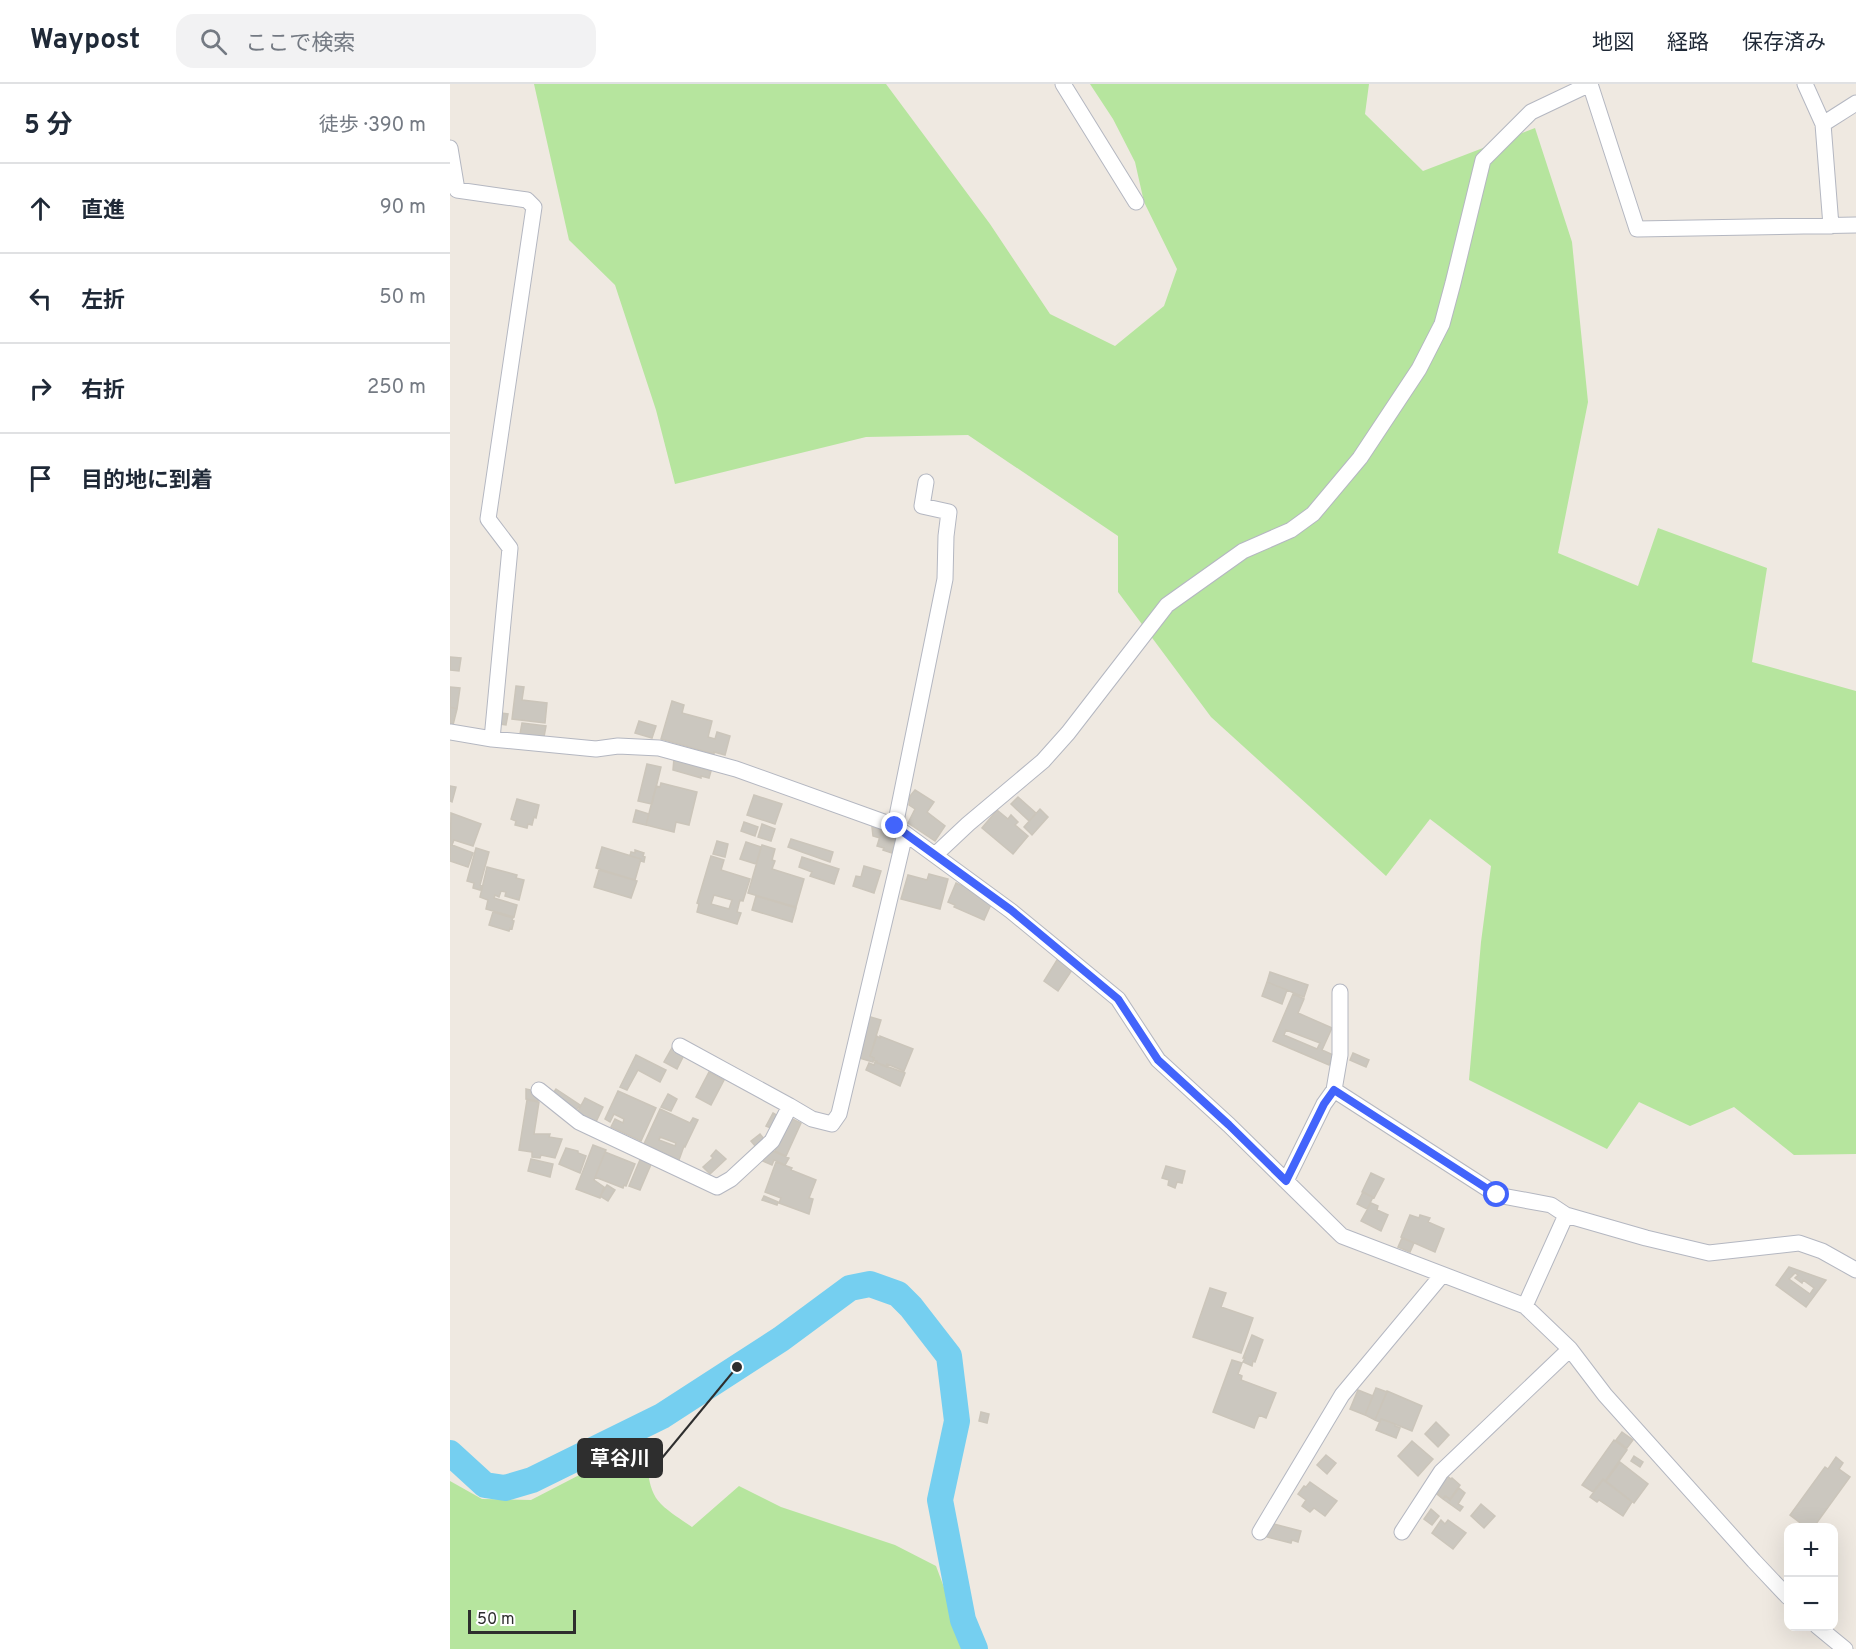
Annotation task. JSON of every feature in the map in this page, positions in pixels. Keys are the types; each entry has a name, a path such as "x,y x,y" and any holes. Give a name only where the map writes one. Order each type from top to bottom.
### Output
{"street":[{"path":"1063,84 1136,202"},
{"path":"935,855 1043,761 1068,733 1167,605 1243,551 1291,530 1313,514 1360,458 1419,369 1442,324 1483,160 1531,112 1590,84 1637,229 1856,225"},
{"path":"1805,84 1822,124 1831,226"},
{"path":"1822,124 1856,103"},
{"path":"450,148 457,190 527,200 534,207 488,519 510,548 492,739"},
{"path":"680,1046 812,1119 832,1124 839,1114 900,830 945,579 949,512 922,506 926,482"},
{"path":"450,732 492,739 596,749 618,746 659,748 736,769 900,830 1011,910 1118,999 1158,1060 1229,1125 1342,1236 1525,1306 1570,1349 1605,1395 1784,1593"},
{"path":"1286,1181 1324,1104 1334,1090 1340,1055 1340,992"},
{"path":"539,1090 579,1122 717,1187 731,1179 772,1141 790,1106"},
{"path":"1334,1090 1497,1195 1551,1206 1566,1215 1709,1253 1799,1243 1822,1251 1856,1270"},
{"path":"1525,1306 1566,1215"},
{"path":"1260,1532 1342,1395 1442,1275"},
{"path":"1402,1532 1441,1472 1570,1349"},
{"path":"1823,1631 1845,1649"}],"green space":[{"path":"534,84 886,84 990,224 1050,314 1115,346 1164,306 1177,269 1144,202 1135,162 1113,119 1090,84 1369,84 1365,114 1423,171 1535,128 1572,242 1588,402 1558,553 1638,586 1658,528 1767,568 1752,662 1856,691 1856,1154 1794,1155 1734,1107 1690,1126 1639,1102 1607,1149 1469,1080 1481,942 1491,866 1430,819 1386,876 1211,717 1118,592 1118,536 968,435 866,437 675,484 656,410 615,285 569,240"},
{"path":"647,1440 648,1474 652,1490 661,1504 692,1527 739,1486 781,1507 895,1545 936,1566 967,1649 450,1649 450,1481 482,1499 531,1500"}],"building":[{"path":"450,657 461,658 459,671 450,670"},
{"path":"516,686 524,687 522,700 547,703 545,723 512,719"},
{"path":"450,687 460,688 457,709 450,707"},
{"path":"672,701 684,705 682,713 712,721 708,737 715,739 717,732 730,736 725,755 661,739"},
{"path":"450,707 457,709 453,725 450,724"},
{"path":"501,713 508,714 506,725 500,724"},
{"path":"639,721 656,726 652,738 635,733"},
{"path":"522,723 546,726 544,737 520,734"},
{"path":"674,758 711,771 709,778 673,770"},
{"path":"647,764 661,767 652,804 638,801"},
{"path":"661,783 697,792 689,825 676,822 674,832 646,825 656,786 660,787"},
{"path":"450,786 456,787 452,802 450,801"},
{"path":"915,790 934,802 927,812 945,826 935,841 908,823 915,809 909,805 910,796"},
{"path":"754,795 782,804 775,824 747,815"},
{"path":"1018,797 1036,813 1029,821 1011,804"},
{"path":"517,799 539,805 536,818 534,817 532,825 528,824 527,828 515,825 516,821 511,819"},
{"path":"1040,809 1048,817 1032,835 1024,827"},
{"path":"636,810 649,814 646,825 633,822"},
{"path":"997,810 1008,819 1011,815 1018,822 1015,825 1028,836 1013,854 982,828"},
{"path":"451,813 481,824 473,846 454,840 452,845 473,853 468,867 450,861"},
{"path":"744,822 758,827 755,836 741,831"},
{"path":"762,824 775,829 771,841 758,837"},
{"path":"872,827 882,830 880,838 873,836"},
{"path":"882,830 897,834 892,853 877,846"},
{"path":"791,839 833,852 830,862 788,847"},
{"path":"717,841 728,844 725,857 713,854"},
{"path":"746,842 761,847 756,864 740,859"},
{"path":"762,845 775,849 772,869 804,879 796,907 748,893"},
{"path":"602,847 641,859 635,880 596,868"},
{"path":"476,848 489,852 480,890 473,888 474,883 467,881"},
{"path":"635,850 644,853 644,862 630,856 631,852 635,853"},
{"path":"711,856 724,860 721,870 750,879 743,901 740,900 737,912 741,913 737,924 697,912 699,904 697,903","holes":["714,895 732,900 729,909 711,904"]},
{"path":"802,857 839,869 834,884 810,876 812,872 799,867"},
{"path":"864,866 881,871 874,893 853,886 856,876 861,877"},
{"path":"487,867 517,875 516,878 524,880 519,900 505,896 506,892 501,891 499,897 495,895 494,898 517,905 514,917 486,909 488,900 480,897"},
{"path":"599,870 637,881 631,898 594,887"},
{"path":"929,874 948,879 940,909 901,899 908,875 927,880"},
{"path":"956,883 962,886 962,884 992,902 984,920 948,902"},
{"path":"756,896 796,908 792,922 752,910"},
{"path":"493,912 513,918 512,929 510,928 509,931 489,925"},
{"path":"1057,960 1072,970 1058,991 1044,981"},
{"path":"1270,972 1308,985 1304,997 1267,982"},
{"path":"1267,982 1287,990 1282,1004 1262,996"},
{"path":"1293,994 1304,999 1298,1013 1332,1028 1322,1050 1333,1055 1329,1065 1273,1041","holes":["1286,1030 1320,1043 1317,1049 1284,1035"]},
{"path":"867,1016 881,1020 870,1056 874,1058 873,1062 856,1057"},
{"path":"877,1036 913,1049 904,1071 887,1064 886,1067 873,1060 874,1058 870,1056"},
{"path":"673,1046 685,1053 677,1069 664,1062"},
{"path":"1353,1053 1369,1060 1366,1067 1350,1060"},
{"path":"636,1055 666,1070 660,1082 638,1070 627,1090 620,1087"},
{"path":"875,1062 905,1073 900,1086 866,1070 869,1063 874,1065"},
{"path":"709,1072 724,1080 711,1105 696,1097"},
{"path":"526,1089 531,1090 531,1094 539,1096 538,1101 526,1099"},
{"path":"556,1089 580,1105 575,1112 551,1096"},
{"path":"618,1091 656,1108 641,1141 611,1127 615,1119 623,1123 624,1119 614,1114 610,1122 605,1119"},
{"path":"668,1094 677,1099 671,1111 661,1107"},
{"path":"585,1098 603,1107 595,1124 576,1115"},
{"path":"527,1100 539,1102 534,1134 550,1134 549,1137 562,1139 555,1158 541,1155 540,1158 532,1157 532,1152 519,1150"},
{"path":"660,1109 690,1123 693,1118 698,1120 679,1160 644,1144","holes":["660,1137 676,1143 675,1146 659,1140"]},
{"path":"773,1113 778,1116 771,1128 766,1126"},
{"path":"790,1118 801,1123 786,1156 775,1151"},
{"path":"760,1134 764,1139 756,1147 751,1141"},
{"path":"593,1145 606,1150 594,1180 604,1187 600,1198 576,1189"},
{"path":"566,1148 586,1156 580,1173 559,1164"},
{"path":"768,1149 789,1158 785,1165 774,1160 772,1165 756,1158"},
{"path":"716,1150 726,1159 710,1174 703,1167 713,1158 711,1156"},
{"path":"605,1152 635,1164 623,1188 595,1177"},
{"path":"642,1155 653,1160 640,1190 629,1186"},
{"path":"531,1159 553,1164 550,1177 528,1171"},
{"path":"776,1162 816,1180 809,1198 813,1199 809,1214 779,1203 781,1198 765,1192"},
{"path":"1166,1166 1185,1171 1182,1183 1177,1182 1175,1188 1168,1185 1169,1180 1162,1178"},
{"path":"1371,1173 1384,1179 1374,1198 1362,1192"},
{"path":"607,1185 615,1190 608,1201 600,1196"},
{"path":"1363,1192 1373,1197 1367,1209 1357,1204"},
{"path":"764,1196 778,1202 777,1205 762,1200"},
{"path":"1371,1203 1378,1206 1377,1210 1388,1215 1381,1231 1361,1221"},
{"path":"1410,1215 1430,1218 1428,1222 1444,1229 1435,1252 1401,1237"},
{"path":"1402,1238 1414,1243 1410,1252 1398,1247"},
{"path":"1789,1267 1826,1280 1806,1307 1776,1285","holes":["1795,1273 1798,1275 1795,1278 1802,1283 1803,1280 1814,1288 1810,1294 1789,1279"]},
{"path":"1210,1288 1226,1293 1221,1307 1253,1318 1241,1353 1193,1337"},
{"path":"1252,1335 1263,1340 1252,1366 1243,1362 1245,1358 1243,1358"},
{"path":"1232,1360 1242,1363 1238,1374 1242,1376 1241,1380 1276,1393 1266,1418 1259,1415 1254,1428 1213,1412"},
{"path":"1376,1388 1387,1392 1375,1420 1365,1415"},
{"path":"1358,1390 1373,1396 1365,1415 1350,1409"},
{"path":"1387,1391 1422,1406 1412,1431 1385,1420 1381,1419 1380,1422 1375,1420"},
{"path":"981,1412 989,1414 987,1423 979,1421"},
{"path":"1381,1419 1400,1428 1396,1438 1376,1430"},
{"path":"1436,1422 1449,1435 1438,1447 1425,1434"},
{"path":"1622,1432 1633,1440 1627,1448 1616,1440"},
{"path":"1614,1440 1627,1450 1605,1481 1603,1479 1593,1492 1582,1485"},
{"path":"1412,1441 1433,1459 1418,1476 1398,1456"},
{"path":"1326,1455 1336,1463 1327,1474 1317,1465"},
{"path":"1634,1456 1643,1462 1640,1467 1631,1461"},
{"path":"1836,1457 1843,1463 1839,1469 1850,1477 1817,1523 1800,1523 1790,1515 1825,1467 1828,1469"},
{"path":"1620,1462 1648,1484 1634,1503 1606,1481"},
{"path":"1446,1475 1460,1485 1450,1499 1445,1496 1443,1499 1437,1494 1439,1491 1436,1488"},
{"path":"1603,1480 1632,1502 1623,1516 1599,1500 1597,1502 1590,1497"},
{"path":"1310,1482 1337,1501 1325,1516 1314,1508 1310,1512 1302,1506 1306,1500 1298,1494"},
{"path":"1459,1488 1465,1493 1458,1504 1463,1507 1460,1511 1443,1499 1446,1496 1450,1500"},
{"path":"1481,1504 1495,1516 1484,1528 1471,1516"},
{"path":"1431,1509 1439,1516 1432,1525 1424,1519"},
{"path":"1441,1520 1445,1524 1448,1520 1466,1533 1453,1549 1432,1533"},
{"path":"1270,1523 1301,1531 1298,1542 1292,1540 1291,1543 1267,1537"}],"waterway":[{"path":"450,1453 485,1485 505,1488 532,1480 662,1416 781,1339 850,1288 870,1284 898,1294 949,1356 957,1421 940,1500 963,1620 975,1649"}],"place":[{"name":"草谷川","path":"737,1367"}],"route":[{"path":"895,826 1011,910 1118,999 1158,1060 1286,1181 1324,1104 1334,1090 1497,1195"}]}
